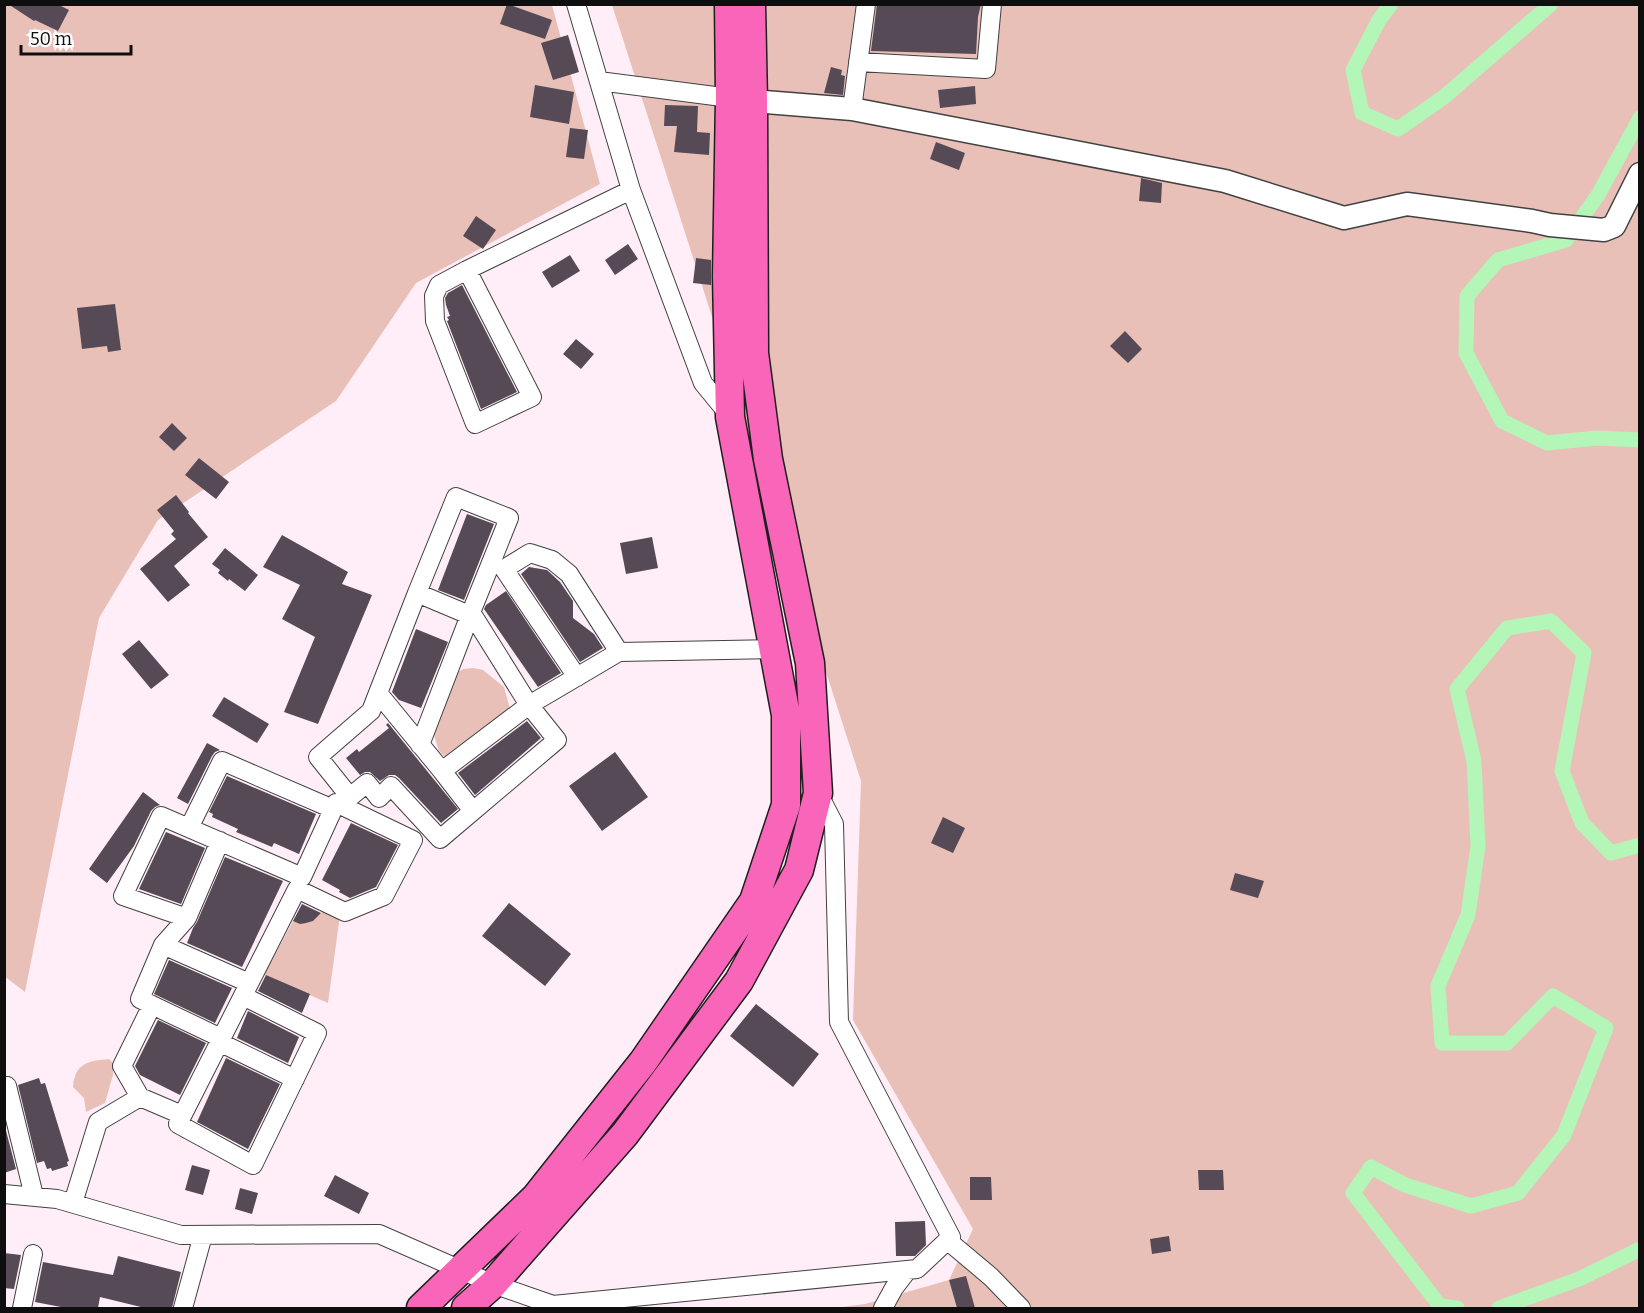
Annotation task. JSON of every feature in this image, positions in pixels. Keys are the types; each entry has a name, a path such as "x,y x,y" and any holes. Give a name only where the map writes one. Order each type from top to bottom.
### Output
{"main road":[{"path":"466,1308 493,1284 625,1134 739,981 799,870 818,793 810,663 768,459 754,353 742,100 729,4"},
{"path":"421,1308 536,1197 643,1062 754,900 786,805 786,715 730,417 727,276 751,4"}],"street":[{"path":"576,4 631,190 703,383 730,417"},
{"path":"852,109 866,4"},
{"path":"858,62 986,69 992,4"},
{"path":"599,81 742,100 852,109 1225,181 1344,218 1407,204 1532,220 1550,225 1605,230 1614,226 1640,174"},
{"path":"467,270 532,397 475,424 435,321 434,296 439,285 467,270 631,190"},
{"path":"417,593 470,615 474,617 529,705 557,740 440,839 391,786 379,798 367,783 350,797 318,757 371,711 417,593 456,497 509,518 498,567 470,615 420,745"},
{"path":"498,567 530,553 552,560 569,574 619,652"},
{"path":"498,567 577,677"},
{"path":"442,771 529,705 619,652 774,649"},
{"path":"378,693 473,811"},
{"path":"189,828 222,761 333,809"},
{"path":"4,1194 57,1199 181,1235 379,1234 493,1284 553,1305 917,1269 951,1237 839,1022 834,824 818,793"},
{"path":"163,945 246,990 317,1033 253,1165 178,1124 182,1115 246,990 300,883 336,803 412,840 384,896 345,912 300,883 220,841 161,816 123,896 187,918"},
{"path":"220,841 187,918 163,945 140,999 295,1079"},
{"path":"152,1005 122,1066 140,1097 182,1115"},
{"path":"7,1086 34,1196"},
{"path":"73,1203 98,1122 140,1097"},
{"path":"183,1308 203,1234"},
{"path":"947,1240 991,1277 1021,1308"},
{"path":"19,1307 33,1254"},
{"path":"883,1308 907,1271"}],"shaded area":[{"path":"4,5 552,5 600,184 416,283 336,401 158,520 99,618 25,992 4,976"},
{"path":"612,5 1639,5 1639,1308 835,1308 865,1304 949,1280 973,1229 853,1020 861,781"},
{"path":"473,668 483,670 504,687 510,709 449,756 444,756 439,751 433,732 458,672"},
{"path":"324,910 340,915 328,1003 264,975 293,921 303,923 310,921"},
{"path":"109,1059 113,1063 113,1075 105,1103 86,1112 84,1098 73,1087 74,1079 80,1068 89,1062"}],"building":[{"path":"8,4 57,4 69,10 58,31 34,21"},
{"path":"507,4 552,20 545,39 500,24"},
{"path":"877,4 981,4 976,54 871,51"},
{"path":"568,35 579,72 553,80 541,43"},
{"path":"831,67 842,70 841,75 845,76 843,95 824,93"},
{"path":"535,85 574,92 569,124 530,117"},
{"path":"975,86 976,104 940,108 938,90"},
{"path":"665,105 698,106 697,132 710,133 709,155 674,152 677,126 664,126"},
{"path":"570,128 588,130 584,159 566,157"},
{"path":"936,142 965,153 959,170 930,159"},
{"path":"1141,178 1162,183 1161,203 1139,201"},
{"path":"476,216 496,230 483,249 463,236"},
{"path":"628,244 638,259 615,275 605,260"},
{"path":"570,255 580,271 552,288 542,272"},
{"path":"696,258 711,260 711,285 693,283"},
{"path":"462,285 517,392 481,409 447,321 449,320 447,317 450,316 445,298 448,293"},
{"path":"115,304 121,350 108,352 107,346 82,349 77,308"},
{"path":"1125,331 1142,349 1128,363 1110,346"},
{"path":"576,339 594,354 581,369 563,354"},
{"path":"172,423 187,438 174,451 159,437"},
{"path":"199,458 229,482 216,499 185,475"},
{"path":"176,495 208,537 174,566 190,585 168,602 140,569 176,539 171,534 174,531 157,510"},
{"path":"467,514 494,524 464,600 438,590"},
{"path":"282,535 348,572 342,584 372,595 318,724 284,712 315,637 282,619 300,585 263,567"},
{"path":"652,537 658,568 626,574 620,543"},
{"path":"225,548 258,575 245,591 218,573 220,570 212,564"},
{"path":"529,567 547,570 560,582 573,601 573,618 594,634 603,648 580,662 521,574"},
{"path":"506,591 561,673 538,687 484,609 486,605"},
{"path":"416,629 448,642 421,708 399,700 392,692"},
{"path":"139,640 169,675 151,689 122,654"},
{"path":"224,697 269,724 257,743 212,716"},
{"path":"527,721 541,738 475,795 458,773"},
{"path":"388,723 458,809 441,823 395,775 389,775 380,781 370,772 360,775 346,758 357,749 359,752 389,728 386,725"},
{"path":"207,743 220,750 212,756 188,804 177,798"},
{"path":"615,752 648,797 602,831 569,786"},
{"path":"227,776 316,814 299,854 274,843 272,847 236,832 238,829 212,817 213,814 209,812"},
{"path":"143,792 160,805 151,811 134,846 107,883 89,869"},
{"path":"943,817 965,828 953,853 931,843"},
{"path":"351,823 398,845 376,887 350,898 322,880"},
{"path":"166,832 205,848 181,904 139,889"},
{"path":"225,857 283,881 242,967 187,943"},
{"path":"1235,873 1264,881 1258,898 1230,890"},
{"path":"509,903 571,954 545,986 482,936"},
{"path":"302,904 321,913 313,921 306,923 300,924 293,921"},
{"path":"169,960 232,988 215,1023 154,994"},
{"path":"266,975 310,994 302,1013 258,991"},
{"path":"756,1004 819,1054 793,1087 730,1036"},
{"path":"248,1011 299,1037 288,1063 237,1038"},
{"path":"158,1020 206,1043 180,1095 140,1075 135,1066"},
{"path":"226,1058 280,1084 248,1149 197,1122"},
{"path":"39,1078 41,1084 45,1083 69,1161 68,1166 52,1171 51,1168 47,1169 44,1161 37,1163 18,1085"},
{"path":"4,1123 16,1169 4,1173"},
{"path":"192,1165 210,1170 203,1195 185,1190"},
{"path":"1198,1170 1223,1170 1224,1190 1199,1190"},
{"path":"335,1175 369,1193 359,1214 324,1196"},
{"path":"970,1177 991,1177 992,1200 970,1200"},
{"path":"240,1188 258,1193 252,1214 235,1209"},
{"path":"925,1221 926,1245 915,1256 896,1256 895,1222"},
{"path":"1169,1236 1171,1251 1152,1254 1150,1239"},
{"path":"4,1253 21,1255 14,1289 4,1288"},
{"path":"118,1256 181,1272 172,1308 145,1308 100,1297 98,1308 66,1308 35,1302 43,1262 113,1275"},
{"path":"966,1276 975,1308 957,1308 949,1280"}],"waterway":[{"path":"1391,4 1379,20 1353,70 1362,113 1398,129 1444,97 1551,4"},
{"path":"1640,118 1598,195 1566,240 1498,260 1467,296 1466,353 1502,421 1547,443 1597,438 1640,440"},
{"path":"1457,1308 1440,1306 1353,1193 1371,1167 1405,1185 1471,1206 1518,1193 1564,1135 1606,1028 1553,996 1507,1043 1442,1043 1438,986 1468,915 1478,846 1474,761 1457,689 1507,628 1551,621 1584,653 1562,771 1582,823 1611,853 1640,845"},
{"path":"1499,1308 1579,1279 1640,1249"}]}
